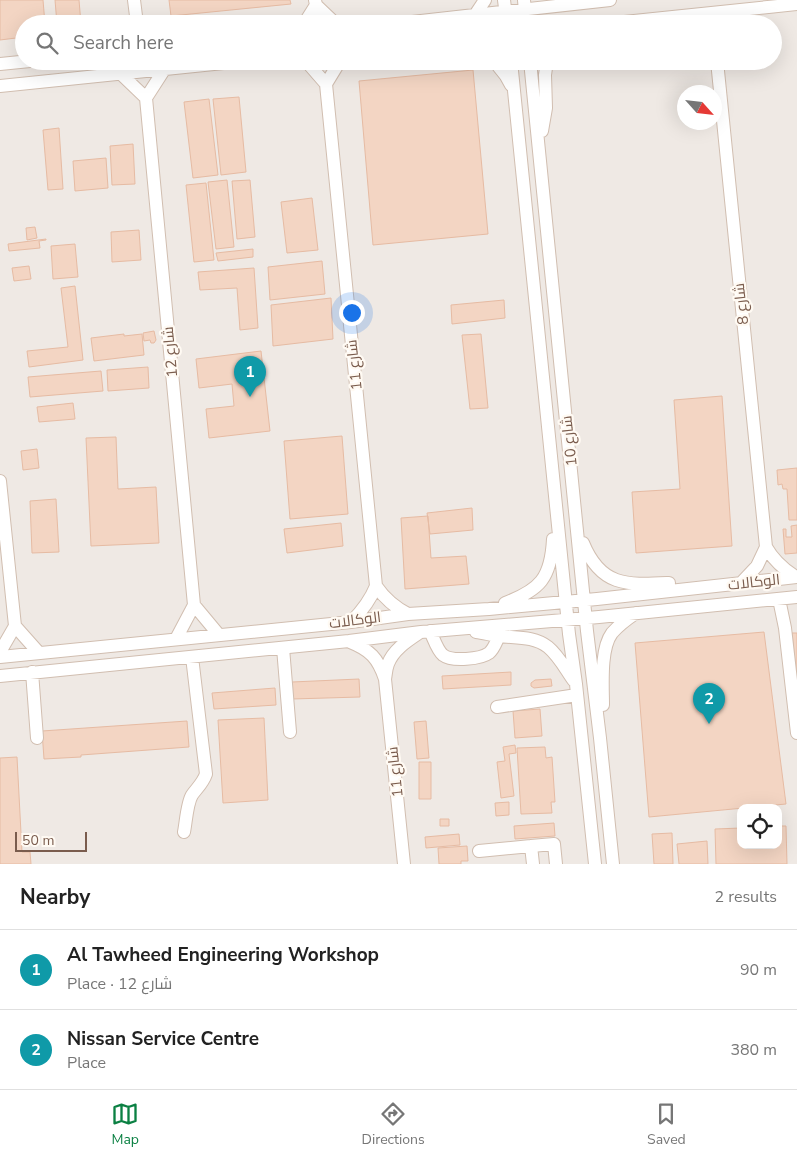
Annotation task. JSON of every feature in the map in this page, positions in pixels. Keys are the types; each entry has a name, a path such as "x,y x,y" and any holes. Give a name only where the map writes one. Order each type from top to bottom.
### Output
{"street":[{"path":"134,0 135,15"},
{"path":"475,14 485,0"},
{"path":"467,15 505,12 524,5 610,0"},
{"path":"309,15 316,2 328,15"},
{"path":"692,15 797,4"},
{"path":"729,15 732,10"},
{"path":"0,64 15,62"},
{"path":"121,74 146,98 164,70"},
{"path":"0,86 164,70"},
{"path":"314,70 326,84 335,70"},
{"path":"501,70 514,91"},
{"name":"شارع 10","path":"512,70 555,502 595,864"},
{"name":"شارع 10","path":"531,70 584,600 613,864"},
{"name":"شارع 10","path":"539,144 546,108 546,70"},
{"name":"شارع 8","path":"718,70 766,547"},
{"name":"شارع 11","path":"326,84 376,586"},
{"name":"شارع 12","path":"146,98 194,605"},
{"path":"0,481 15,626 39,653"},
{"name":"شارع 10","path":"489,609 521,597 533,590 542,580 552,557 555,502"},
{"name":"الوكالات","path":"577,526 589,556 609,577 630,584 680,583 711,586"},
{"path":"742,583 757,566 766,547 778,564 797,577"},
{"name":"الوكالات","path":"0,657 350,622 408,614 566,602 797,577"},
{"path":"376,586 382,595 398,610 408,614"},
{"path":"350,622 367,605 376,586"},
{"name":"الوكالات","path":"0,676 425,632 797,597"},
{"path":"779,599 785,628 797,733"},
{"path":"176,639 194,605 219,635"},
{"name":"شارع 10","path":"600,738 604,655 607,643 618,627 636,613"},
{"path":"0,652 15,626"},
{"name":"الوكالات","path":"461,629 534,640 548,647 563,664 577,690"},
{"path":"425,632 441,654 447,658 457,660 488,654 492,651 499,636"},
{"name":"شارع 11","path":"385,679 388,663 395,653 406,641 425,632"},
{"name":"شارع 11","path":"349,641 361,646 372,654 381,666 385,679 404,864"},
{"path":"283,648 290,732"},
{"path":"184,832 190,800 206,774 192,656"},
{"path":"32,672 37,738"},
{"path":"496,707 577,690"},
{"path":"479,851 554,844 556,864"},
{"path":"531,846 533,864"}],"shaded area":[{"path":"0,0 797,0 797,864 0,864"}],"building":[{"path":"0,0 43,0 44,15 15,15 15,38 0,40"},
{"path":"55,0 79,0 80,15 56,15"},
{"path":"169,0 290,0 291,4 181,15 171,15"},
{"path":"473,70 488,234 373,245 359,81"},
{"path":"239,97 246,172 221,175 213,99"},
{"path":"209,99 218,175 193,178 184,102"},
{"path":"59,128 63,189 48,190 43,130"},
{"path":"133,144 135,184 112,185 110,146"},
{"path":"106,158 108,188 75,191 73,161"},
{"path":"227,180 234,247 216,249 208,182"},
{"path":"250,180 255,237 237,239 232,181"},
{"path":"206,183 214,260 194,262 186,185"},
{"path":"312,198 318,250 287,253 281,202"},
{"path":"35,227 37,238 27,240 26,228"},
{"path":"139,230 141,260 112,262 111,232"},
{"path":"46,239 39,241 40,248 9,251 8,244"},
{"path":"75,244 78,277 53,279 51,246"},
{"path":"253,249 253,257 218,261 216,253"},
{"path":"322,261 325,294 270,300 268,267"},
{"path":"29,266 31,279 14,281 12,268"},
{"path":"254,268 258,328 240,330 237,288 200,290 198,272"},
{"path":"75,286 83,360 29,367 27,351 68,347 61,288"},
{"path":"331,298 333,339 273,346 271,305"},
{"path":"504,300 505,318 452,324 451,305"},
{"path":"154,331 156,340 154,343 151,343 150,340 144,341 143,333"},
{"path":"124,334 124,336 142,334 144,355 94,361 91,338"},
{"path":"481,334 488,408 470,409 462,335"},
{"path":"261,351 270,431 209,438 206,409 234,406 232,384 199,388 196,359"},
{"path":"148,367 149,388 108,391 107,370"},
{"path":"101,371 103,391 30,397 28,377"},
{"path":"722,396 732,546 636,553 632,492 680,489 674,400"},
{"path":"73,403 75,419 39,422 37,407"},
{"path":"342,436 348,514 290,519 284,441"},
{"path":"116,437 118,489 156,487 159,543 91,546 86,438"},
{"path":"37,449 39,468 23,470 21,451"},
{"path":"797,468 797,520 789,520 787,489 783,489 782,484 778,485 777,470"},
{"path":"56,499 59,552 32,553 30,501"},
{"path":"472,508 473,530 430,534 427,513"},
{"path":"428,516 431,558 466,556 469,584 405,589 401,518"},
{"path":"341,523 343,546 287,553 284,529"},
{"path":"797,525 797,553 785,554 783,529 786,529 786,537 792,537 791,526"},
{"path":"764,632 786,804 737,804 737,809 649,817 635,643"},
{"path":"792,633 797,633 797,682"},
{"path":"511,672 511,685 443,689 442,676"},
{"path":"359,679 360,697 292,699 292,682"},
{"path":"551,679 552,686 534,688 531,686 531,683 535,680"},
{"path":"275,688 276,705 214,709 212,693"},
{"path":"540,709 542,736 515,738 513,711"},
{"path":"264,718 268,800 223,803 218,720"},
{"path":"187,721 189,747 44,759 42,731"},
{"path":"426,721 429,758 417,759 414,722"},
{"path":"515,745 516,753 509,754 514,796 501,798 497,762 505,761 503,747"},
{"path":"545,747 546,758 552,757 555,802 551,802 552,813 521,814 517,748"},
{"path":"17,757 22,852 30,852 31,864 0,864 0,758"},
{"path":"419,762 431,762 431,799 419,799"},
{"path":"509,802 509,815 496,816 495,803"},
{"path":"440,819 449,819 449,826 440,826"},
{"path":"554,823 555,836 515,839 514,826"},
{"path":"782,826 786,826 787,864 716,864 715,829 737,828 737,849 782,849"},
{"path":"672,833 673,864 654,864 652,834"},
{"path":"459,834 460,845 426,848 425,837"},
{"path":"707,841 708,864 679,864 677,844"},
{"path":"467,846 468,861 461,861 461,864 439,864 438,848"}],"place":[{"name":"Al Tawheed Engineering Workshop","path":"250,397"},
{"name":"Nissan Service Centre","path":"709,724"}]}
